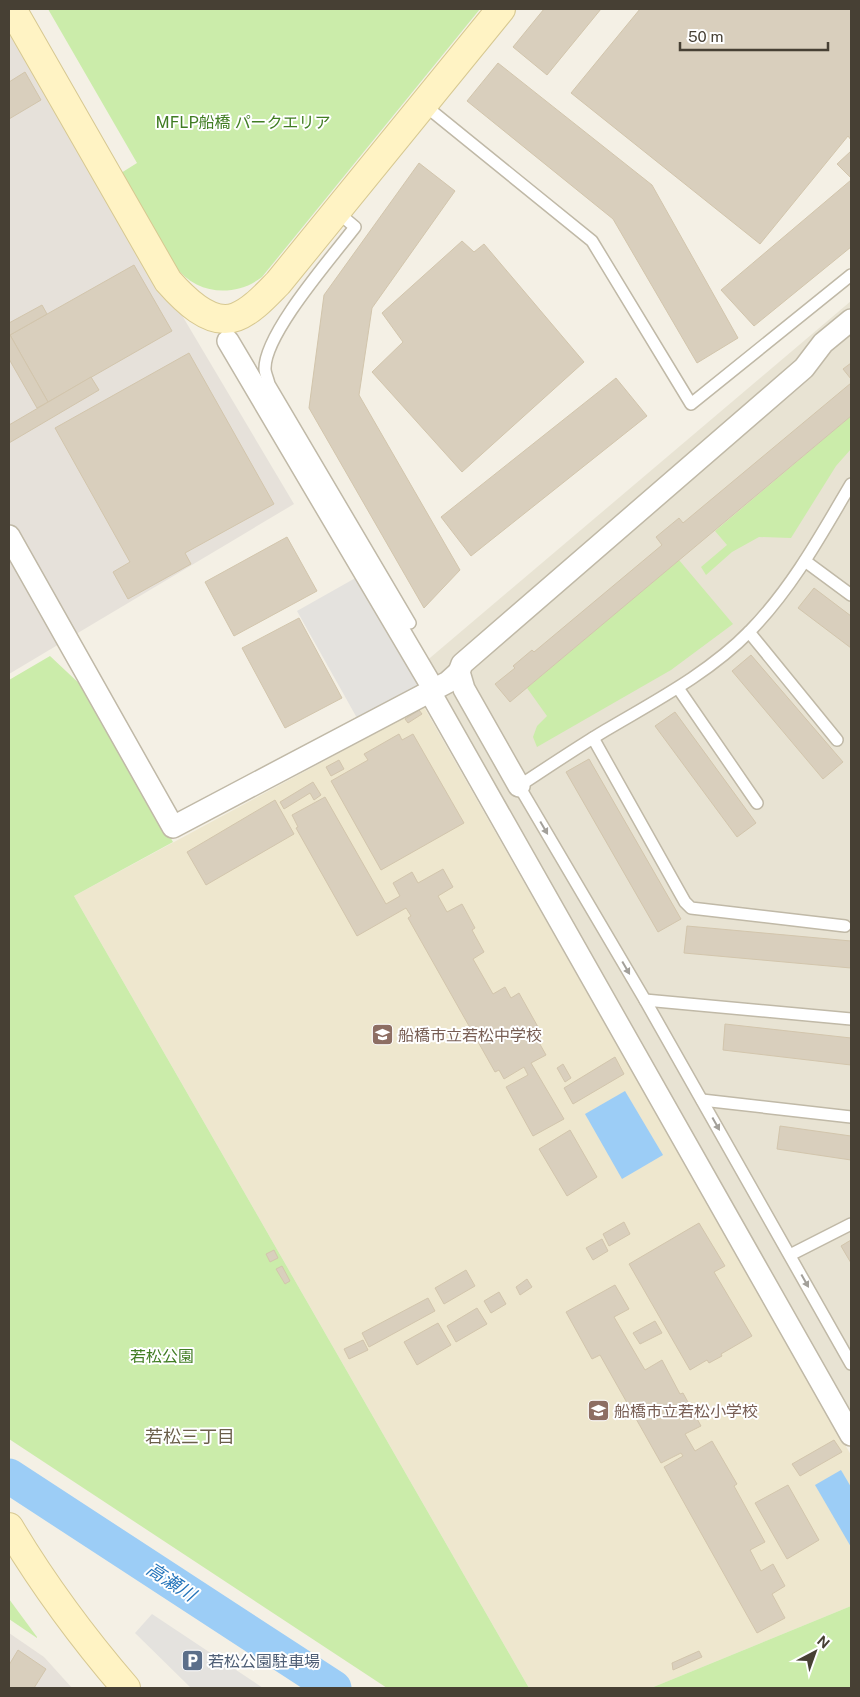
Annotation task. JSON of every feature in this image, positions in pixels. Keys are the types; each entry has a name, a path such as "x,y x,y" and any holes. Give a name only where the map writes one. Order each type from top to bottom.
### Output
{"street":[{"path":"12,9 168,281 184,299 200,310 218,318 235,318 254,305 278,283 501,9"},
{"path":"9,536 174,827 448,682 459,672 462,664 804,368 823,343 851,320"},
{"path":"228,341 432,691 851,1435"},
{"path":"459,672 464,689 519,786"},
{"path":"9,1527 34,1568 86,1639 126,1688"}],"lane":[{"path":"422,104 592,241 691,404 851,275"},
{"path":"336,211 355,227 284,322 272,342 265,368 269,384 410,623"},
{"path":"851,484 805,560 772,606 749,632 716,661 678,688 593,738 519,786 645,1000 851,1364"},
{"path":"805,560 851,595"},
{"path":"749,632 837,740"},
{"path":"678,688 757,804"},
{"path":"593,738 685,902 691,908 845,926"},
{"path":"645,1000 851,1019"},
{"path":"702,1100 851,1117"},
{"path":"790,1256 851,1224"}],"shaded area":[{"path":"9,24 294,504 9,674"},
{"path":"851,301 851,1415 424,663"},
{"path":"359,576 420,684 357,718 297,611"},
{"path":"424,707 851,1455 851,1606 651,1688 529,1688 74,896"},
{"name":"若松公園駐車場","path":"152,1614 263,1688 191,1688 135,1633"},
{"path":"9,1633 44,1657 72,1688 9,1688"}],"green space":[{"name":"MFLP船橋 パークエリア","path":"48,9 480,9 262,277 240,288 216,290 205,288 184,276 169,257 121,173 137,163"},
{"path":"851,416 851,449 836,466 791,538 759,537 732,552 706,575 701,567 727,545 715,531"},
{"path":"679,560 733,624 671,670 537,747 533,737 537,726 547,716 527,688"},
{"name":"若松公園","path":"50,656 83,687 173,842 74,896 529,1688 387,1688 9,1439 9,680"},
{"path":"9,1599 37,1637 37,1638 9,1619"},
{"path":"851,1606 851,1688 651,1688"}],"water":[{"path":"625,1091 663,1155 622,1179 585,1114"},
{"path":"841,1470 851,1487 851,1547 815,1485"}],"building":[{"path":"544,9 601,9 547,75 513,47"},
{"path":"640,9 851,9 851,140 848,136 760,244 571,93"},
{"path":"498,63 652,185 738,338 697,363 613,219 467,101"},
{"path":"25,72 41,100 9,119 9,82"},
{"path":"851,151 851,178 837,164"},
{"path":"419,163 455,191 372,308 359,395 460,570 424,608 309,408 324,295"},
{"path":"851,180 851,247 754,326 721,290"},
{"path":"462,241 474,252 484,244 584,362 462,472 372,372 403,342 382,313"},
{"path":"134,265 172,331 48,402 10,335"},
{"path":"42,305 47,314 10,335 48,402 37,408 9,359 9,323"},
{"path":"189,353 274,504 185,553 191,564 128,599 113,572 130,562 55,428"},
{"path":"851,363 851,379 843,369"},
{"path":"91,377 99,390 9,443 9,425"},
{"path":"616,378 647,416 471,556 441,517"},
{"path":"851,383 851,416 510,702 495,684 515,668 513,666 532,650 534,652 662,545 656,537 679,518 683,523"},
{"path":"287,537 317,591 234,636 205,582"},
{"path":"814,588 851,616 851,648 798,608"},
{"path":"299,618 342,698 285,728 242,648"},
{"path":"751,655 843,762 823,779 732,671"},
{"path":"419,710 422,714 408,723 405,719"},
{"path":"675,712 756,823 737,837 655,726"},
{"path":"399,734 402,740 413,734 464,823 381,870 331,781 368,760 364,754"},
{"path":"589,759 681,919 658,932 566,772"},
{"path":"339,760 344,769 331,776 326,767"},
{"path":"313,782 321,795 314,800 310,793 284,809 280,802"},
{"path":"325,797 386,904 400,896 393,883 412,872 418,883 443,869 453,887 438,896 447,912 462,904 475,928 472,930 484,952 473,959 493,994 505,987 511,998 519,993 538,1027 532,1030 546,1055 531,1063 564,1119 533,1136 506,1087 528,1075 524,1067 504,1079 499,1070 495,1072 408,918 411,916 406,908 357,936 296,828 298,827 292,815"},
{"path":"275,800 294,834 206,885 187,852"},
{"path":"687,926 851,941 851,968 684,953"},
{"path":"725,1024 851,1038 851,1065 723,1050"},
{"path":"615,1057 624,1074 573,1104 564,1088"},
{"path":"563,1064 571,1078 565,1082 557,1068"},
{"path":"780,1126 851,1136 851,1160 777,1149"},
{"path":"570,1130 597,1177 567,1196 539,1149"},
{"path":"624,1222 630,1234 609,1246 603,1234"},
{"path":"699,1223 725,1266 714,1272 752,1336 721,1354 722,1356 709,1363 707,1360 690,1370 629,1264"},
{"path":"602,1239 608,1251 593,1260 586,1248"},
{"path":"851,1240 851,1263 841,1246"},
{"path":"274,1250 278,1258 270,1262 266,1254"},
{"path":"282,1266 290,1281 285,1284 276,1269"},
{"path":"466,1270 475,1286 444,1304 435,1288"},
{"path":"527,1279 532,1287 520,1295 516,1287"},
{"path":"615,1285 629,1309 614,1317 645,1370 662,1360 680,1394 683,1393 701,1426 685,1434 695,1451 712,1441 737,1484 734,1486 765,1542 750,1550 761,1571 773,1564 785,1586 772,1594 785,1618 757,1633 664,1467 683,1456 681,1453 661,1463 600,1355 592,1359 566,1312"},
{"path":"499,1292 506,1304 491,1313 484,1301"},
{"path":"428,1298 435,1311 369,1347 362,1333"},
{"path":"477,1308 487,1324 456,1342 447,1326"},
{"path":"655,1321 662,1333 640,1344 633,1333"},
{"path":"438,1323 451,1345 417,1365 404,1342"},
{"path":"363,1340 368,1350 349,1359 344,1349"},
{"path":"834,1440 842,1452 800,1476 792,1464"},
{"path":"788,1485 819,1540 787,1559 755,1503"},
{"path":"18,1650 46,1669 34,1688 9,1688 9,1665"},
{"path":"699,1651 702,1657 673,1670 672,1663"}],"waterway":[{"name":"高瀬川","path":"9,1476 334,1688"}],"place":[{"name":"船橋市立若松中学校","path":"382,1035"},
{"name":"船橋市立若松小学校","path":"598,1411"},
{"name":"若松公園駐車場","path":"192,1661"}],"district":[{"name":"若松三丁目","path":"190,1437"}]}
